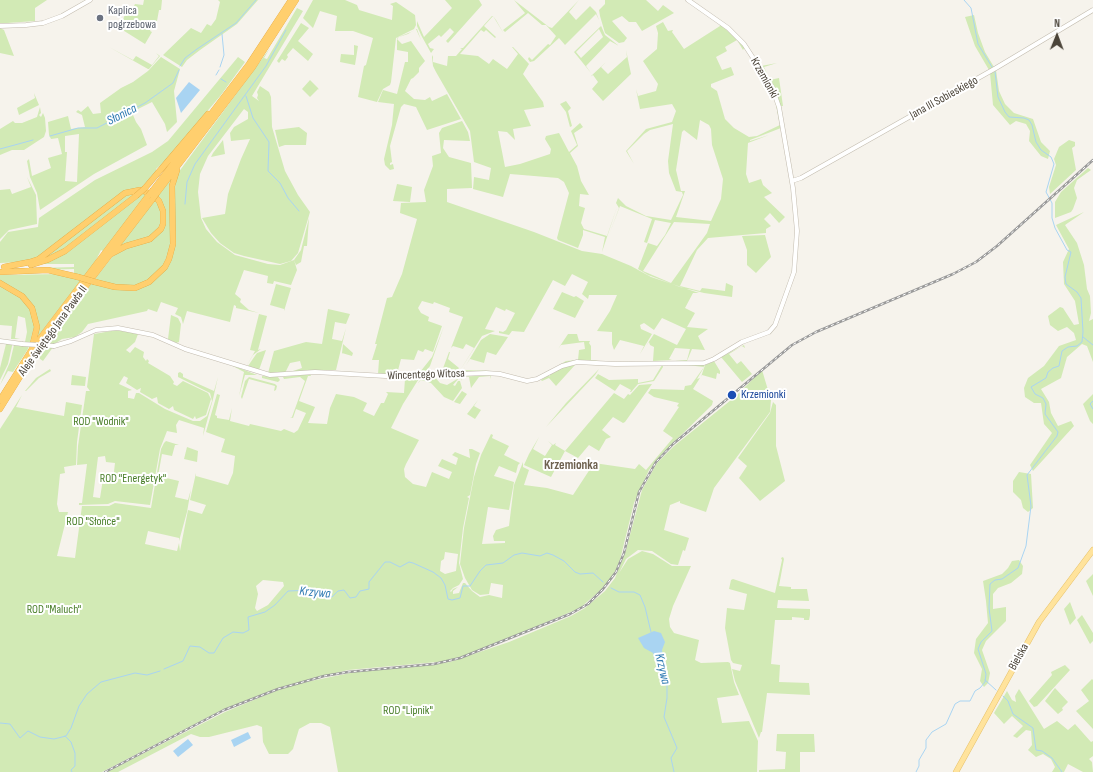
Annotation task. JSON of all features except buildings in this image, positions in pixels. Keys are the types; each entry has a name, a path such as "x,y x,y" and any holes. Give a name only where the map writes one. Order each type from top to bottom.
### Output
{"highway":[{"path":"155,192 249,64 291,0"},
{"path":"32,349 150,198 180,163 253,67 296,0"},
{"path":"2,267 37,264 65,251 145,188 197,125 220,103"},
{"path":"0,272 48,270 115,287 135,288 149,282 165,266 169,259 173,244 172,186 180,163"},
{"path":"2,267 30,262 48,254 125,193 140,190 152,194 159,202 163,210 164,216 161,229 150,239 126,246 109,255"},
{"name":"Aleje świętego Jana Pawła II","path":"0,409 36,351 150,198"},
{"path":"0,283 22,296 32,308 37,327 32,349"},
{"name":"Aleje świętego Jana Pawła II","path":"0,400 32,349"}],"main road":[{"name":"Bielska","path":"956,772 1039,622 1093,550"}],"street":[{"path":"0,26 32,25 49,21 90,0"},
{"name":"Krzemionki","path":"688,0 735,34 748,50 772,87 778,103 784,128 796,212 797,231"},
{"name":"Jana III Sobieskiego","path":"792,181 801,178 988,73 1093,10"},
{"name":"Wincentego Witosa","path":"0,341 54,346 71,341 100,329 129,329 153,335 185,349 221,359 253,371 278,375 315,372 403,377 430,373 486,373 500,374 527,381 537,379 562,366 575,362 616,364 704,362 714,359 742,342 769,332 774,328 794,272 797,231"}],"green space":[{"path":"0,0 47,0 35,8 35,21 0,23"},
{"path":"144,0 162,0 161,10 159,10 157,21 155,21 150,31 152,32 145,44 113,24 116,21 121,24 127,10 132,10 135,4 143,5"},
{"path":"218,0 258,0 237,24 187,60 182,67 163,55 191,28 201,33 207,24 211,26 216,19 220,2"},
{"path":"313,0 345,0 357,5 359,10 392,20 393,6 390,4 396,2 415,15 416,25 414,29 396,38 391,82 390,85 383,89 377,102 358,97 364,66 366,65 373,38 353,31 335,31 337,16 320,11 313,28 303,18"},
{"path":"445,0 479,0 482,5 448,43 446,41 454,32 450,28 441,37 439,35 428,44 430,48 434,49 431,53 417,26 417,21 424,37 452,8"},
{"path":"514,0 552,28 579,0 569,12 576,20 590,6 596,12 599,20 596,14 565,45 559,38 534,61 530,62 528,59 529,57 532,60 548,44 550,45 556,36 546,25 542,25 528,13 505,32 503,30 525,13"},
{"path":"605,0 646,0 658,11 663,5 674,13 642,31 636,22 629,22 622,16 612,21 627,38 624,42 619,43 605,33 599,10 605,4"},
{"path":"297,8 303,11 252,96 259,101 257,98 257,92 260,86 269,92 271,97 272,127 285,171 298,195 310,212 298,253 291,261 280,264 234,253 220,243 211,233 202,218 225,214 228,194 250,139 231,141 230,133 234,127 248,119 248,112 244,109 208,156 200,174 198,192 201,218 206,229 217,242 235,255 268,264 280,265 294,260 297,270 291,285 274,281 273,284 267,283 268,276 244,270 235,294 241,299 240,302 249,310 259,313 236,308 234,305 230,322 187,311 183,324 181,317 175,314 178,308 161,302 157,312 148,309 147,311 88,324 82,332 75,337 62,339 56,343 43,361 36,356 54,331 69,316 68,314 112,257 122,250 150,241 159,234 165,221 165,213 157,197 173,176 170,199 172,245 163,266 152,278 137,285 123,287 102,283 100,286 117,290 134,289 150,283 166,268 173,254 175,239 173,196 178,173 270,48 264,58 267,59"},
{"path":"974,15 978,33 985,52 994,67 989,70 975,46 965,17"},
{"path":"492,16 484,26 496,37 495,38 486,30 484,32 481,30 460,54 478,56 489,64 493,59 507,69 518,54 513,47 529,64 523,74 543,102 544,107 524,110 531,126 513,129 515,140 507,132 498,131 505,167 520,164 550,154 551,149 545,139 546,136 559,133 569,152 577,145 571,131 580,123 583,127 574,133 578,146 570,153 577,166 581,181 589,195 580,194 579,206 585,208 581,223 584,229 607,236 617,207 602,252 605,237 583,230 583,235 578,248 558,240 557,238 569,193 564,182 558,178 510,174 503,197 473,189 474,177 489,180 491,168 474,162 470,131 436,72 433,66 432,57 433,55 433,62 447,66 448,56 456,56 462,49 460,48 463,48"},
{"path":"599,21 605,35 619,46 610,41 586,66 591,73 574,52 601,26","holes":["599,29 603,37 581,58 576,52"]},
{"path":"663,22 668,31 673,30 672,32 684,49 720,26 719,23 745,47 743,50 737,40 725,47 727,51 716,57 722,70 731,67 734,75 711,84 711,87 717,91 725,119 734,128 749,137 757,136 780,125 774,95 776,101 781,128 750,140 769,135 748,143 746,174 749,183 761,179 763,185 772,193 764,197 785,217 779,223 770,213 764,219 771,226 766,229 766,233 708,238 697,250 680,286 700,291 702,288 725,291 726,283 733,286 732,297 704,293 680,287 648,275 638,269 648,243 657,246 671,223 655,220 647,243 644,242 652,219 620,206 609,235 619,208 616,203 618,198 626,206 646,216 671,220 683,195 682,192 676,191 669,173 668,161 673,124 650,130 627,151 634,164 626,151 646,129 672,122 676,111 672,104 640,109 636,89 638,96 656,91 658,84 643,61 657,49 658,33 656,26","holes":["700,120 709,125 711,129 712,145 723,179 721,199 711,221 676,217 685,191 681,191 676,170 682,132 684,130 697,140","674,222 710,224 707,233 671,283 643,271"]},
{"path":"301,23 309,28 298,41 313,54 308,61 293,48 287,55 288,57 285,61 282,59 279,63 277,61"},
{"path":"0,28 4,30 14,56 0,53"},
{"path":"397,39 402,44 411,41 425,61 419,68 419,72 411,79 405,91 414,99 425,100 430,97 432,101 447,94 461,119 427,130 416,107 404,104 401,107 390,146 392,162 390,165 393,164 394,169 390,170 385,165 384,159 392,125 394,104 378,102 383,90 397,94 405,62 408,62 408,52 397,50"},
{"path":"354,45 358,46 355,65 340,62 341,54 354,55"},
{"path":"109,47 133,60 136,56 152,65 159,56 156,53 160,56 149,69 148,69"},
{"path":"626,50 631,74 603,101 592,89 598,82 593,75 590,77 606,62 601,67 608,74 627,57"},
{"path":"161,57 180,69 174,91 177,122 167,132 165,124 152,102 134,111 133,115 141,129 147,145 94,174 40,210 37,193 30,177 27,161 29,159 32,176 51,168 48,158 62,154 58,138 51,139 49,135 48,122 68,116 71,129 85,127 82,115 76,112 78,110 81,112 88,106 93,114 101,113 100,103 148,71","holes":["79,134 77,182 65,181 67,152 65,152 65,136"]},
{"path":"238,57 245,62 221,95 140,189 131,190 42,256 22,262 0,263 0,242 8,232 38,227 39,218 95,180 152,152 168,141"},
{"path":"777,63 764,67 770,80 779,78 783,106 780,106 761,66"},
{"path":"996,70 999,91 1005,104 1014,113 1033,119 1041,142 1050,151 1048,159 1041,156 1029,141 1030,131 1026,124 1016,121 1010,125 993,105 990,73"},
{"path":"310,80 319,90 318,89 310,97 302,89"},
{"path":"34,93 39,105 19,115 17,108 35,98"},
{"path":"566,101 571,108 568,111 572,126 570,127 566,112 560,104"},
{"path":"40,107 41,113 39,115 41,117 43,113 45,118 46,131 44,137 24,150 12,150 0,155 0,129 13,121 15,123 22,123 37,117"},
{"path":"462,121 468,132 470,141 444,140 443,148 449,157 471,163 472,188 447,189 447,202 534,232 582,251 602,254 631,266 651,277 699,293 693,293 685,308 695,313 687,327 708,329 698,336 705,350 692,349 687,361 675,360 687,360 690,349 675,348 669,359 672,360 653,361 654,347 650,345 649,342 646,346 654,334 677,345 686,329 662,318 654,330 644,323 640,325 641,329 652,334 640,354 644,346 620,340 614,350 612,344 612,332 597,331 610,311 617,295 589,295 588,299 582,294 588,282 572,274 565,286 553,280 524,332 512,331 509,335 499,333 499,331 503,332 506,330 515,313 496,307 485,329 495,331 482,336 459,372 474,348 466,344 463,349 453,346 451,348 463,317 449,312 450,308 434,302 433,304 422,301 418,308 421,313 429,317 428,321 442,326 433,352 425,349 423,352 418,350 414,360 401,359 397,374 378,374 379,360 372,360 377,344 375,344 387,298 392,297 402,274 417,219 400,213 401,203 426,202 424,190 433,166 432,156 441,153 439,133 442,128"},
{"path":"299,127 307,133 306,145 285,145 279,147 275,130"},
{"path":"223,140 225,154 211,157 213,153"},
{"path":"1069,140 1075,142 1075,146 1072,148 1076,170 1050,194 1049,187 1056,165 1054,159 1059,147"},
{"path":"1088,168 1091,170 1077,180 1074,188 1077,198 1073,209 1071,212 1055,218 1055,202 1061,192"},
{"path":"27,177 36,195 37,224 9,230 0,239 0,190 10,189 12,194 31,187"},
{"path":"397,184 412,187 410,202 393,201"},
{"path":"136,192 150,195 159,204 162,219 159,228 152,236 117,249 154,201 146,196 103,251 101,250 95,262 36,339 31,304 0,282 0,275 74,273 74,269 0,271 0,269 74,267 74,264 43,264 62,250 42,259 123,197"},
{"path":"1084,212 1065,225 1077,243 1084,265 1087,289 1090,296 1091,313 1089,321 1093,319 1093,362 1087,346 1082,344 1067,357 1061,378 1041,389 1049,402 1051,413 1058,426 1071,421 1074,426 1033,471 1030,465 1052,433 1044,424 1041,403 1034,403 1025,397 1024,388 1028,378 1044,366 1059,346 1076,340 1074,333 1067,327 1058,331 1050,325 1048,316 1060,307 1063,308 1074,325 1079,324 1075,301 1064,284 1063,262 1069,249 1056,225"},
{"path":"309,218 307,246 304,246 301,262 296,265 294,260 301,250"},
{"path":"765,235 771,257 756,273 747,265 747,250 742,236"},
{"path":"276,284 291,288 284,311 284,309 270,305"},
{"path":"0,285 20,297 29,306 35,324 28,349 13,372 8,371 0,385 10,362 14,345 21,346 25,342 27,332 25,318 18,316 15,338 20,339 11,339 12,326 0,325"},
{"path":"562,292 574,297 576,296 584,301 575,318 553,309"},
{"path":"328,309 350,314 346,324 335,322 332,339 342,341 346,328 336,370 311,370 287,373 302,368 300,361 290,363 285,373 268,373 274,351 306,342 322,344"},
{"path":"259,314 267,316 258,350 261,349 253,355 246,367 255,351 250,350"},
{"path":"171,315 178,318 181,324 179,342 176,343 168,339"},
{"path":"444,326 430,366 426,371 420,372 432,357"},
{"path":"117,330 138,334 135,342 126,350 130,353 135,347 144,352 143,357 146,361 147,359 149,361 148,363 170,376 174,382 173,384 177,386 183,381 208,393 211,399 206,415 196,419 195,416 193,419 174,410 173,406 169,409 158,403 157,397 152,399 140,392 141,388 137,390 126,383 128,378 124,376 119,384 132,390 128,391 128,398 134,399 136,393 139,393 165,409 193,421 200,421 207,416 212,401 210,393 178,377 178,373 180,372 183,374 183,377 214,391 218,377 213,399 203,436 204,428 179,420 176,425 177,433 167,431 160,449 150,505 115,501 108,504 79,505 79,503 82,503 87,464 77,465 78,446 86,391 90,391 87,387 94,334","holes":["105,456 106,462 115,463 113,480 103,479 100,498 93,497 98,457"]},
{"path":"490,334 508,337 496,355 487,352 484,363 470,359 481,340"},
{"path":"568,334 577,334 579,341 590,341 591,360 606,362 577,360 579,350 585,349 584,342 561,345 558,349"},
{"path":"1,343 12,344 12,346 8,364 0,380 0,368 6,344"},
{"path":"343,344 353,353 352,356 342,353"},
{"path":"742,346 729,354 737,364 741,361 752,374 742,382 721,357"},
{"path":"266,350 259,370 248,366 257,353"},
{"path":"449,352 448,359 459,368 456,372 442,371"},
{"path":"575,360 559,365 566,361"},
{"path":"714,361 720,371 720,374 717,373 716,379 702,375 701,377 705,365"},
{"path":"229,364 257,375 245,375 239,396 244,372"},
{"path":"575,365 556,386 549,378 542,381 541,380 549,375 550,377 550,374 564,367"},
{"path":"662,365 663,367 654,381 638,384 631,392 631,390 620,384 615,391 595,378 598,374 609,380 638,379 638,383 653,380"},
{"path":"687,365 704,365 704,367"},
{"path":"703,368 697,379 700,378 693,389 713,401 712,405 664,452 649,470 634,503 619,564 610,580 580,608 486,648 448,661 348,670 278,688 224,709 102,772 0,772 0,429 22,395 16,407 64,416 66,402 82,405 77,442 76,465 64,467 65,473 60,474 57,504 59,512 68,512 57,556 75,558 82,506 109,506 115,503 151,508 161,449 166,441 179,445 175,445 172,456 162,454 158,476 179,481 175,497 188,500 191,489 187,512 179,541 179,538 148,531 145,544 177,551 179,543 180,551 188,510 202,514 206,505 190,500 196,473 196,476 228,485 233,473 235,456 221,452 225,439 206,432 217,394 220,395 215,415 217,418 229,420 232,408 230,421 249,426 250,424 281,431 284,429 294,433 298,430 306,413 296,409 293,418 290,417 292,417 305,381 300,377 284,379 283,377 310,374 311,376 308,376 299,401 315,407 308,423 327,424 330,408 336,394 354,397 367,403 363,411 374,416 381,403 384,403 388,394 386,392 404,393 405,379 420,377 403,404 391,428 419,440 404,469 405,477 413,484 426,487 432,472 449,479 452,472 438,466 442,459 456,465 458,458 452,455 455,452 470,458 469,449 480,453 476,464 470,495 467,497 469,498 463,528 459,563 463,579 459,585 453,588 450,591 451,592 453,589 458,587 453,591 453,594 459,593 463,583 465,583 472,591 480,597 489,595 502,598 503,585 491,583 489,594 480,595 472,590 465,578 460,564 464,528 474,477 481,455 491,434 493,435 492,438 509,446 504,455 520,463 516,473 499,466 494,476 514,482 509,510 488,507 482,544 505,543 505,541 494,541 493,536 496,530 509,526 514,485 523,462 523,467 529,470 524,485 547,488 573,495 594,463 635,469 639,464 646,470 673,438 663,431 679,407 677,406 679,403 654,397 648,393 651,389 684,390 685,386 691,385","holes":["445,552 458,554 456,571 445,574 440,571 441,561 444,559","263,580 283,582 284,586 268,605 257,611 255,608 258,594 256,586"]},
{"path":"50,369 51,371 39,378 25,391 36,378"},
{"path":"599,369 595,375 546,427 566,403"},
{"path":"463,370 491,371 462,372"},
{"name":"ROD \"Lipnik\"","path":"762,370 771,400 770,412 714,488 706,512 680,503 680,501 670,505 664,530 689,538 685,551 683,550 678,565 671,564 652,551 638,550 626,559 619,573 628,559 642,551 653,554 672,566 691,566 673,606 669,619 670,627 674,633 699,640 695,660 701,663 730,663 734,682 739,695 717,698 722,723 749,721 758,741 757,772 338,772 330,727 321,723 310,723 299,729 293,749 288,754 269,754 263,742 262,727 257,725 209,737 200,737 191,734 118,772 107,772 225,712 278,690 301,683 365,670 450,662 509,642 571,616 585,608 605,591 615,578 626,550 642,490 657,463 674,446 736,396"},
{"path":"72,375 86,377 85,386 71,385"},
{"path":"433,375 440,383 447,385 459,378 453,385 455,386 458,381 460,381 462,388 453,401 444,397 431,383 421,380 418,383 423,376"},
{"path":"491,375 490,379 490,376 479,377 471,388 469,377 461,377 462,381 460,377"},
{"path":"262,376 278,377 280,380 278,382 262,378"},
{"path":"249,377 275,384 277,386 276,390 274,391 275,386 249,379 242,399 241,397 245,381"},
{"path":"652,384 625,422 623,423 613,417 602,430 611,437 606,439 599,451 589,445 578,458 565,451 614,393 624,399 639,385"},
{"path":"462,391 467,394 460,404 454,402"},
{"path":"1093,394 1093,424 1090,421 1083,404"},
{"path":"478,400 474,406 481,410 475,419 467,414"},
{"path":"773,402 776,405 776,446 785,481 760,501 739,478 747,466 738,458 770,413"},
{"path":"539,437 533,449 545,456 552,445 548,441 553,445 556,443 555,445 565,451 551,477 524,465"},
{"path":"187,447 198,451 197,462 184,459"},
{"path":"1019,472 1031,474 1033,508 1028,512 1023,508 1021,500 1013,492 1013,481"},
{"path":"783,557 784,559 779,586 791,587 791,589 807,589 809,601 778,600 777,608 810,609 810,615 809,620 792,617 792,620 775,620 771,664 780,665 779,682 809,683 810,695 767,693 762,732 759,738 735,681 732,669 740,671 742,665 733,663 731,660 725,628 727,608 744,610 747,594 729,589 731,580 733,579 775,593 782,560 781,558"},
{"path":"1019,560 1023,566 1022,574 1011,583 998,588 993,594 993,609 1006,607 1006,621 986,641 982,650 990,673 988,683 984,687 980,681 982,669 974,653 976,639 988,623 983,581 1002,574 1012,561"},
{"path":"1093,574 1093,596 1086,581"},
{"path":"1070,602 1076,618 1070,625 1064,609"},
{"path":"1082,615 1093,633 1093,641 1090,644 1077,620"},
{"path":"1065,665 1070,670 1037,706 1034,707 1029,701 1052,675 1051,672"},
{"path":"1092,679 1093,729 1076,711 1089,701 1081,690"},
{"path":"1055,688 1068,702 1062,708 1063,710 1058,714 1045,701"},
{"path":"1019,689 1044,729 1057,721 1068,730 1075,724 1091,742 1093,741 1093,756 1089,759 1092,762 1093,772 1083,772 1068,764 1064,772 1052,772 1055,767 1051,759 1043,754 1036,757 1028,750 1032,745 1031,731 1026,730 1017,738 1013,736 1023,726 1012,716 1004,724 994,713 1007,691 1012,700 1016,702 1015,696"},
{"path":"777,734 814,734 815,752 800,752 800,772 759,772 759,770 785,769 786,752 776,751"}],"water":[{"path":"189,82 200,90 181,113 176,98"},
{"path":"654,631 661,633 665,642 662,650 663,658 660,660 656,660 653,653 644,648 638,638"},
{"path":"248,732 251,738 234,747 231,740"},
{"path":"188,739 193,745 178,757 173,751"}],"waterway":[{"name":"Słonica","path":"180,66 185,58 236,23 256,0"},
{"path":"964,0 971,8 978,44 992,67"},
{"path":"185,204 187,182 195,164 266,66 286,30"},
{"path":"220,67 224,55 222,34"},
{"name":"Słonica","path":"50,136 78,128 97,128 145,103 173,83 179,70"},
{"path":"216,75 219,70"},
{"path":"916,772 919,766 919,760 926,748 926,740 932,732 946,724 955,704 960,701 970,701 975,691 985,682 986,674 978,649 981,642 992,631 989,608 990,584 995,580 1002,579 1018,568 1026,546 1031,506 1027,475 1057,436 1058,432 1045,414 1046,404 1043,398 1035,394 1031,387 1046,378 1048,372 1053,368 1059,366 1062,351 1068,347 1077,346 1082,342 1083,332 1081,298 1077,292 1066,284 1065,277 1071,252 1067,250 1055,228 1052,218 1052,203 1046,192 1054,164 1051,157 1041,150 1036,142 1032,125 1029,120 1024,118 1009,117 1005,112 998,97 995,72"},
{"path":"221,79 226,82"},
{"path":"246,96 253,118 269,142 268,171 280,183 288,198 299,211"},
{"name":"Słonica","path":"0,149 33,140"},
{"path":"1083,337 1093,345"},
{"path":"1093,401 1090,404 1093,409"},
{"name":"Krzywa","path":"164,669 183,661 190,646 200,647 209,653 214,653 223,638 233,632 243,633 249,630 248,617 265,612 275,605 288,591 315,590 332,597 338,591 344,590 350,598 356,597 360,591 369,589 369,582 385,562 390,562 400,567 409,562 433,572 441,578 445,585 448,599 452,600 460,598 463,586 470,586 486,565 503,563 514,555 522,553 540,556 547,553 553,555 564,561 575,572 580,574 593,573 603,582"},
{"name":"Krzywa","path":"611,588 619,592 634,592 640,595 645,607 651,632"},
{"name":"Krzywa","path":"660,660 667,685 667,698 664,717 677,748 671,758 674,772"},
{"name":"Krzywa","path":"0,723 10,724 20,738 28,731 40,737 54,739 66,736 71,728 79,706 87,694 101,682 135,673 147,675 160,671"},
{"path":"985,680 996,690"},
{"path":"1003,696 1008,701 1013,714 1033,728 1036,750 1042,751 1052,758 1062,772"},
{"path":"65,736 71,742 75,753 75,766 71,770 72,772"}],"railway":[{"path":"105,772 224,710 278,689 324,676 348,672 434,664 460,658 570,614 588,604 603,589 616,572 624,553 639,492 656,462 673,444 792,345 816,332 953,274 976,262 997,246 1093,160"}],"place":[{"name":"Kaplica pogrzebowa","path":"100,18"},
{"name":"Krzemionki","path":"732,395"}],"district":[{"name":"Krzemionka","path":"571,466"}],"park label":[{"name":"ROD \"Wodnik\"","path":"101,422"},
{"name":"ROD \"Energetyk\"","path":"133,479"},
{"name":"ROD \"Słońce\"","path":"93,522"},
{"name":"ROD \"Maluch\"","path":"54,610"}]}
